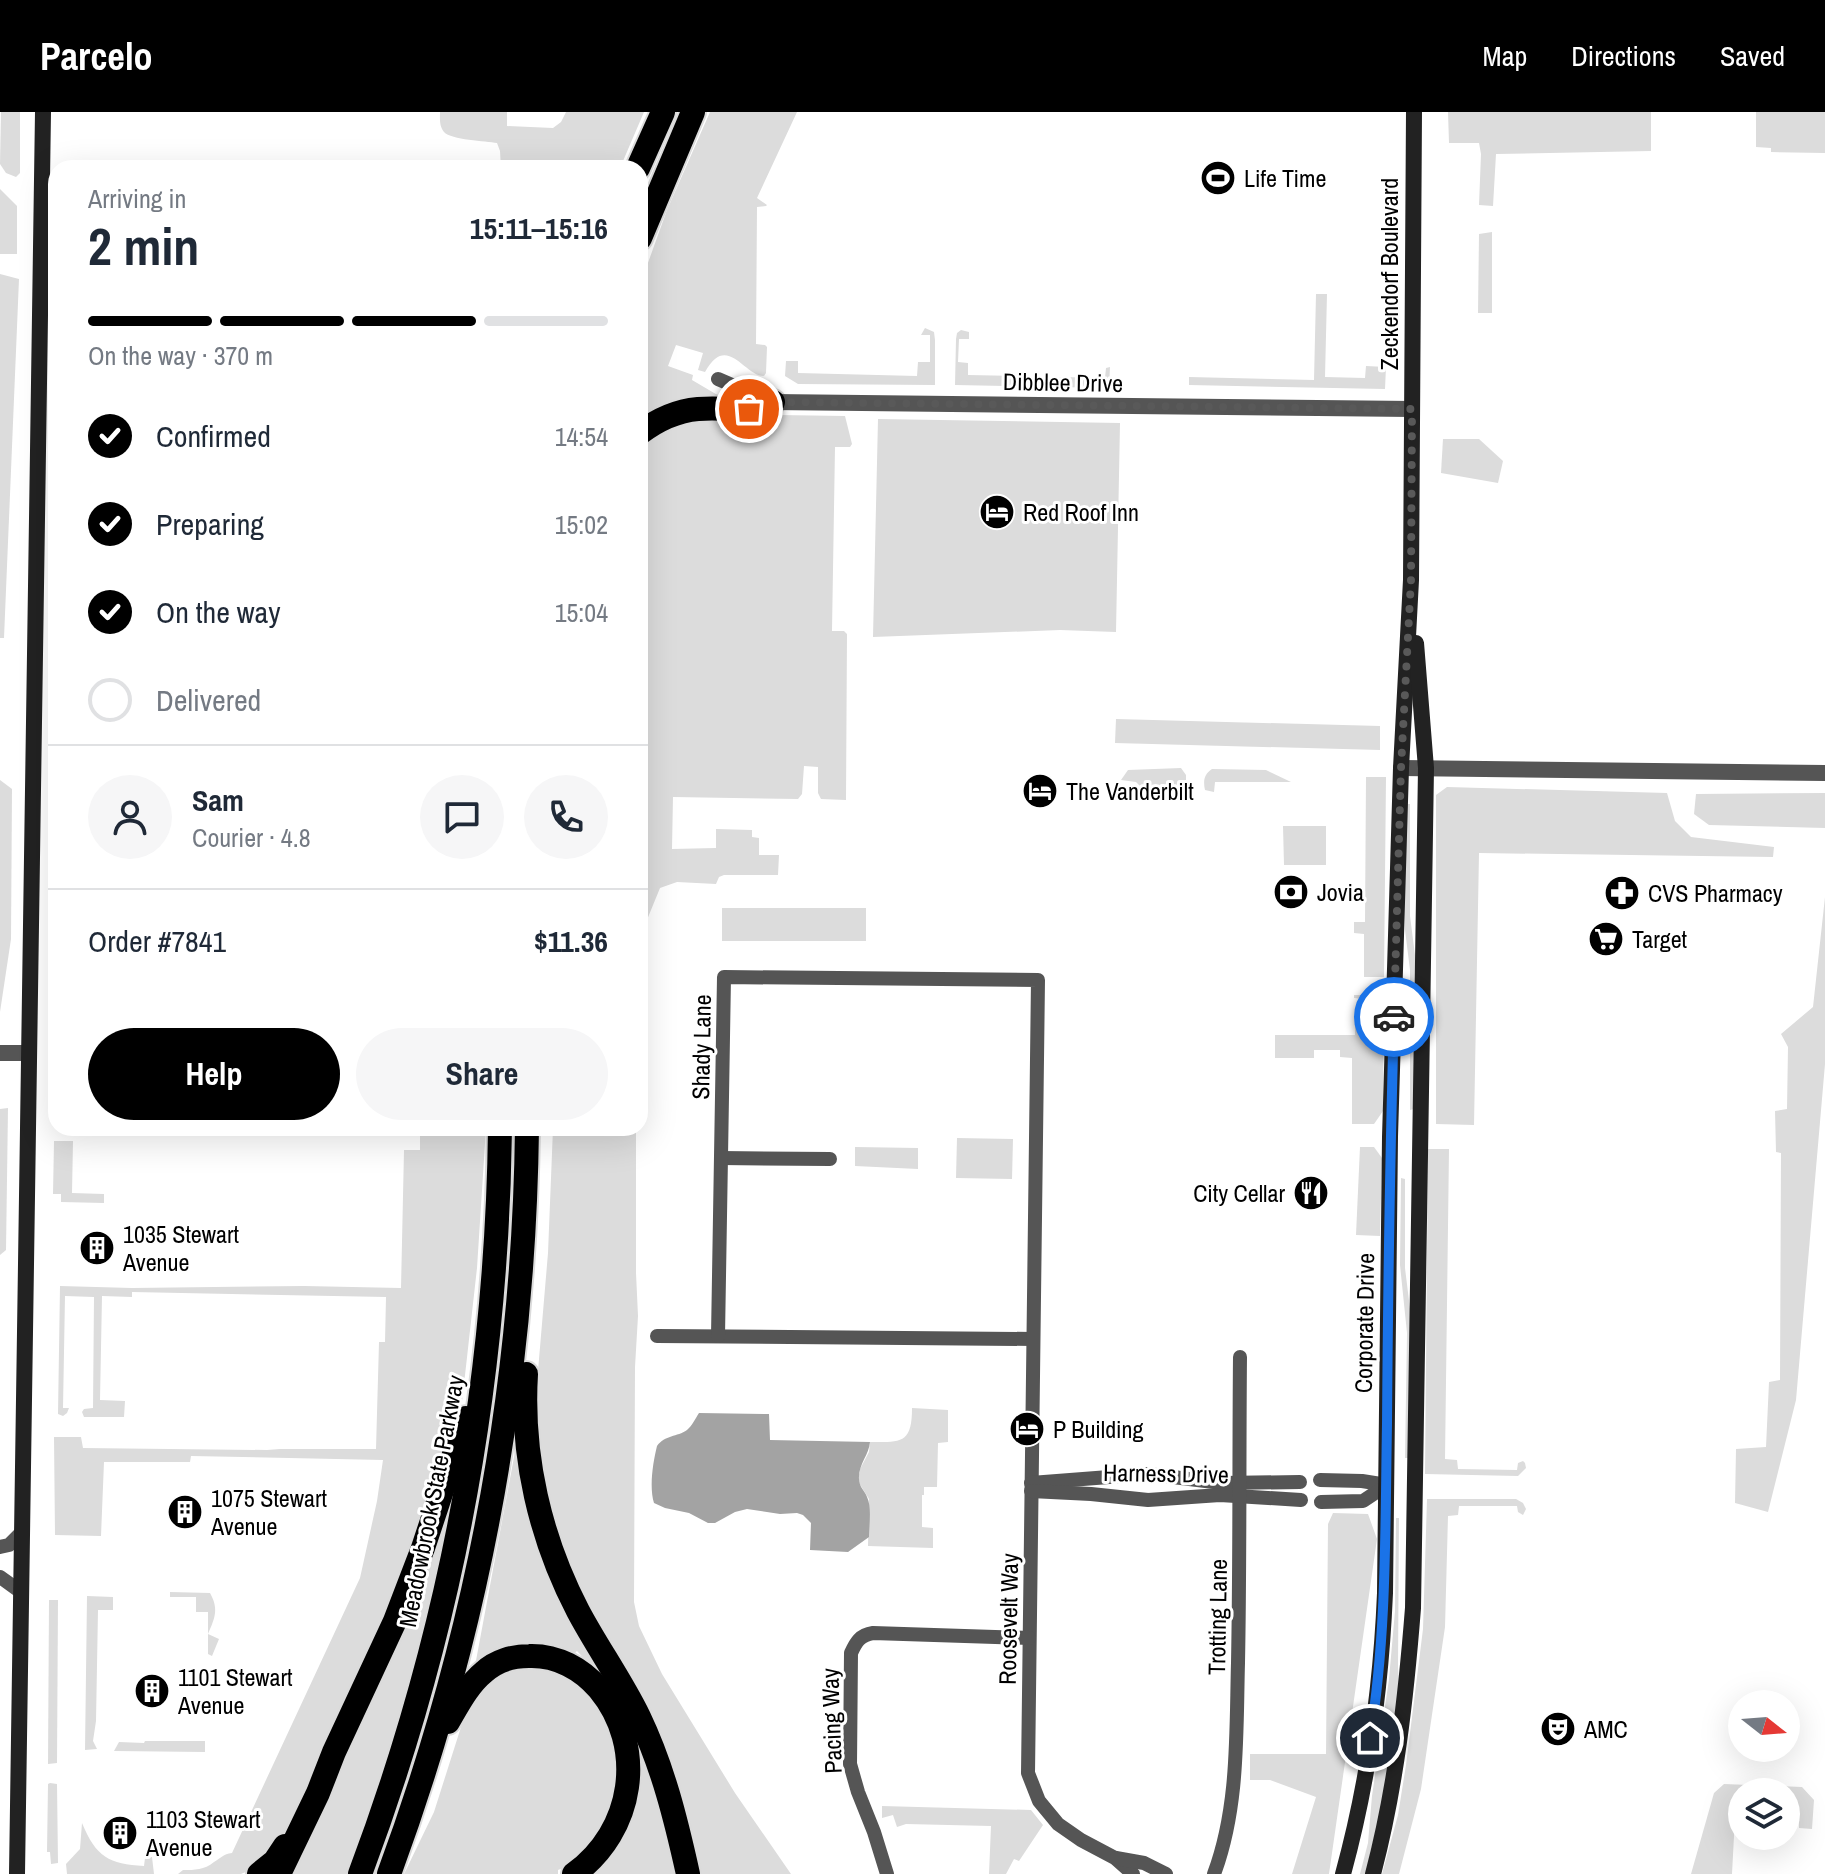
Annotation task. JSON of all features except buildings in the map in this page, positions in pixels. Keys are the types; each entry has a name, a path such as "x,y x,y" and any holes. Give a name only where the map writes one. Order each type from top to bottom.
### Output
{"highway":[{"path":"642,160 663,112"},
{"path":"648,218 693,112"},
{"path":"648,428 664,417 688,410 749,409 773,402"},
{"name":"Meadowbrook State Parkway","path":"360,1874 399,1762 433,1643 463,1514 487,1355 498,1209 500,1136"},
{"path":"389,1874 431,1750 463,1636 490,1518 507,1410 522,1276 527,1136"},
{"path":"522,1276 529,1344 525,1427 537,1503 549,1544 572,1599 628,1694 654,1750 669,1795 688,1873"},
{"path":"279,1874 379,1657 414,1572 487,1355"},
{"path":"431,1750 475,1681 498,1663 525,1656 544,1656 569,1664 589,1678 608,1701 622,1729 628,1761 628,1788 611,1835 592,1860 574,1874"},
{"path":"259,1874 280,1854 334,1752"}],"main road":[{"path":"34,1874 17,1867 43,112"},
{"name":"Zeckendorf Boulevard","path":"1401,768 1411,580 1414,112"},
{"name":"Zeckendorf Boulevard","path":"1411,580 1426,768"},
{"name":"Corporate Drive","path":"1343,1874 1364,1787 1380,1669 1385,1593 1390,1137 1401,768"},
{"path":"1373,1874 1390,1802 1401,1729 1413,1608 1426,768"}],"street":[{"name":"Dibblee Drive","path":"718,379 773,402 1412,409"},
{"path":"1401,768 1825,773"},
{"name":"Shady Lane","path":"718,1336 724,977 1038,980"},
{"name":"Roosevelt Way","path":"1038,980 1028,1773 1039,1801 1058,1824 1115,1858 1133,1874"},
{"path":"0,1053 29,1053"},
{"path":"721,1158 830,1159"},
{"path":"657,1336 1033,1339"},
{"name":"Trotting Lane","path":"1214,1874 1228,1824 1236,1751 1240,1357"},
{"name":"Harness Drive","path":"1031,1487 1148,1474 1222,1483 1241,1490 1294,1500 1294,1482 1241,1490 1220,1495 1148,1500 1031,1487"},
{"path":"1320,1480 1387,1485"},
{"path":"1321,1502 1363,1501 1387,1485"},
{"path":"0,1547 9,1545 22,1532"},
{"path":"0,1577 21,1592"},
{"name":"Pacing Way","path":"887,1874 850,1764 851,1653 855,1643 864,1635 873,1633 1029,1638"},
{"name":"Roosevelt Way","path":"1115,1858 1144,1863 1166,1874"}],"shaded area":[{"path":"1,112 20,112 20,173 16,177 6,173 0,164"},
{"path":"440,112 507,112 507,126 553,128 561,122 566,112 644,112 623,160 501,160 497,143 448,135 440,122"},
{"path":"710,112 797,112 757,198 767,205 757,207 756,344 767,347 766,373 764,376 757,374 728,356 713,361 705,372 698,370 703,353 676,345 668,366 693,375 692,380 726,400 648,424 648,263 667,210"},
{"path":"1448,112 1651,112 1651,151 1496,154 1493,206 1479,205 1479,143 1449,143"},
{"path":"1756,112 1825,112 1825,153 1771,152 1771,148 1756,147"},
{"path":"0,189 17,206 17,254 0,254"},
{"path":"1492,232 1492,313 1478,313 1479,234"},
{"path":"0,274 19,279 4,638 0,638"},
{"path":"1316,294 1327,294 1325,377 1365,378 1366,366 1386,367 1385,389 1189,385 1189,377 1314,380"},
{"path":"925,328 934,332 935,385 798,384 785,376 786,361 798,361 798,373 917,376 918,362 930,362 930,335 921,335"},
{"path":"961,330 969,332 969,339 959,339 958,362 968,363 968,375 1105,378 1106,368 1110,367 1109,388 955,385 956,339"},
{"path":"713,414 845,416 852,444 850,447 835,447 832,631 847,634 846,800 821,799 818,793 818,767 804,766 802,794 798,799 673,797 672,849 716,848 716,829 752,830 752,837 759,838 759,855 779,855 778,875 724,875 719,877 716,884 677,882 660,888 648,917 648,437"},
{"path":"878,419 1120,423 1116,632 1060,630 873,637"},
{"path":"1443,439 1479,439 1503,461 1498,483 1441,473"},
{"path":"1116,719 1380,726 1380,750 1115,743"},
{"path":"1181,768 1186,775 1186,793 1183,796 1180,786 1140,786 1136,782 1121,780 1128,770"},
{"path":"1212,769 1266,770 1291,782 1215,782 1214,792 1205,790 1204,784 1206,775"},
{"path":"1366,777 1386,777 1384,977 1364,977 1364,934 1354,933 1354,922 1365,922"},
{"path":"0,780 12,789 11,939 0,1012"},
{"path":"1447,787 1667,793 1675,821 1691,837 1774,847 1773,857 1479,853 1474,1125 1436,1124 1436,795"},
{"path":"1825,793 1825,828 1709,825 1694,814 1696,794"},
{"path":"1406,804 1410,804 1410,916 1415,955 1414,1109 1410,1110 1410,970 1404,899"},
{"path":"1283,826 1326,826 1326,865 1284,865"},
{"path":"1825,897 1825,1064 1796,1400 1768,1512 1735,1503 1736,1449 1766,1447 1769,1382 1780,1380 1781,1153 1776,1152 1775,1111 1787,1109 1788,1047 1781,1034 1813,1007"},
{"path":"722,908 866,908 866,941 722,941"},
{"path":"1354,995 1374,997 1384,1003 1383,1111 1374,1124 1352,1124 1352,1058 1340,1057 1340,1050 1314,1050 1314,1058 1275,1058 1275,1035 1355,1035 1355,1021 1364,1021 1364,999 1354,998"},
{"path":"8,1108 6,1250 0,1255 0,1109"},
{"path":"420,1136 485,1136 477,1268 462,1402 453,1449 430,1512 285,1841 241,1874 178,1874 183,1870 207,1867 232,1853 360,1578 383,1460 191,1456 190,1462 104,1462 101,1536 55,1535 54,1437 81,1437 83,1448 376,1449 379,1342 385,1342 386,1297 132,1292 132,1297 102,1296 100,1400 125,1401 124,1417 84,1417 84,1409 93,1408 94,1297 65,1296 63,1408 69,1408 63,1416 58,1414 60,1286 401,1288 404,1150 420,1150"},
{"path":"553,1136 636,1136 638,1316 634,1602 639,1626 662,1674 735,1793 791,1874 698,1874 575,1586 551,1521 534,1418 548,1253"},
{"path":"957,1138 1013,1139 1012,1179 956,1178"},
{"path":"54,1141 73,1141 72,1193 104,1194 104,1203 61,1202 61,1194 53,1194"},
{"path":"855,1147 918,1148 918,1169 855,1166"},
{"path":"1360,1147 1374,1147 1382,1158 1380,1236 1356,1235"},
{"path":"1428,1149 1449,1149 1445,1459 1457,1460 1458,1469 1517,1470 1518,1463 1523,1461 1526,1468 1518,1476 1425,1474"},
{"path":"1401,1178 1405,1179 1405,1268 1411,1317 1409,1458 1405,1458 1407,1333 1400,1265"},
{"path":"912,1408 948,1410 948,1442 938,1443 937,1487 924,1487 922,1495 922,1527 933,1528 933,1548 868,1546 869,1499 859,1483 860,1469 869,1452 870,1442 897,1441 907,1435"},
{"path":"699,1413 769,1414 770,1440 870,1442 859,1479 869,1506 869,1537 848,1552 810,1550 811,1523 797,1513 747,1509 708,1523 689,1513 654,1503 652,1482 657,1446 687,1430"},
{"path":"517,1441 528,1482 642,1732 684,1874 588,1874 633,1806 604,1680 577,1651 571,1657 475,1666"},
{"path":"1427,1499 1516,1499 1526,1509 1523,1515 1518,1512 1517,1506 1459,1506 1458,1515 1448,1516 1445,1627 1421,1789 1399,1874 1382,1874 1398,1815 1423,1629"},
{"path":"1333,1513 1368,1514 1377,1539 1329,1874 1292,1874 1316,1797 1270,1780 1250,1780 1250,1754 1326,1754 1328,1524"},
{"path":"1396,1518 1399,1518 1400,1695 1383,1801 1365,1874 1360,1874 1368,1843 1389,1679 1395,1611"},
{"path":"442,1523 446,1524 438,1569 417,1657 350,1874 287,1874"},
{"path":"170,1592 210,1593 215,1614 208,1634 208,1612 196,1612 196,1597 170,1597"},
{"path":"87,1596 113,1597 113,1610 98,1610 93,1741 97,1749 85,1750"},
{"path":"49,1600 58,1600 57,1763 48,1764"},
{"path":"208,1634 219,1639 212,1656 208,1654"},
{"path":"532,1661 582,1678 619,1736 620,1805 566,1872 563,1868 558,1870 558,1874 404,1874 434,1812 468,1705 485,1681 507,1666"},
{"path":"205,1741 205,1752 114,1751 119,1742"},
{"path":"50,1783 57,1784 58,1863 51,1864 50,1852 47,1852"},
{"path":"1728,1784 1728,1850 1733,1850 1732,1874 1691,1874 1714,1793"},
{"path":"1800,1787 1814,1800 1812,1829 1800,1828"},
{"path":"882,1806 1031,1810 1043,1825 1019,1861 1014,1859 1006,1874 989,1874 991,1826 906,1824 897,1827 893,1815 882,1818"},
{"path":"82,1823 93,1844 105,1856 122,1863 144,1866 145,1858 152,1857 154,1874 67,1874 66,1864 80,1849"}],"way so far":[{"path":"749,409 773,402 1412,409 1411,580 1401,768 1394,1017"}],"place":[{"name":"Life Time","path":"1218,178"},
{"name":"Red Roof Inn","path":"997,512"},
{"name":"The Vanderbilt","path":"1040,791"},
{"name":"Jovia","path":"1291,892"},
{"name":"CVS Pharmacy","path":"1622,893"},
{"name":"Target","path":"1606,939"},
{"name":"City Cellar","path":"1311,1193"},
{"name":"1035 Stewart Avenue","path":"97,1248"},
{"name":"P Building","path":"1027,1429"},
{"name":"1075 Stewart Avenue","path":"185,1512"},
{"name":"1101 Stewart Avenue","path":"152,1691"},
{"name":"AMC","path":"1558,1729"},
{"name":"1103 Stewart Avenue","path":"120,1833"}],"route":[{"path":"1370,1738 1380,1669 1386,1570 1394,1017"}]}
